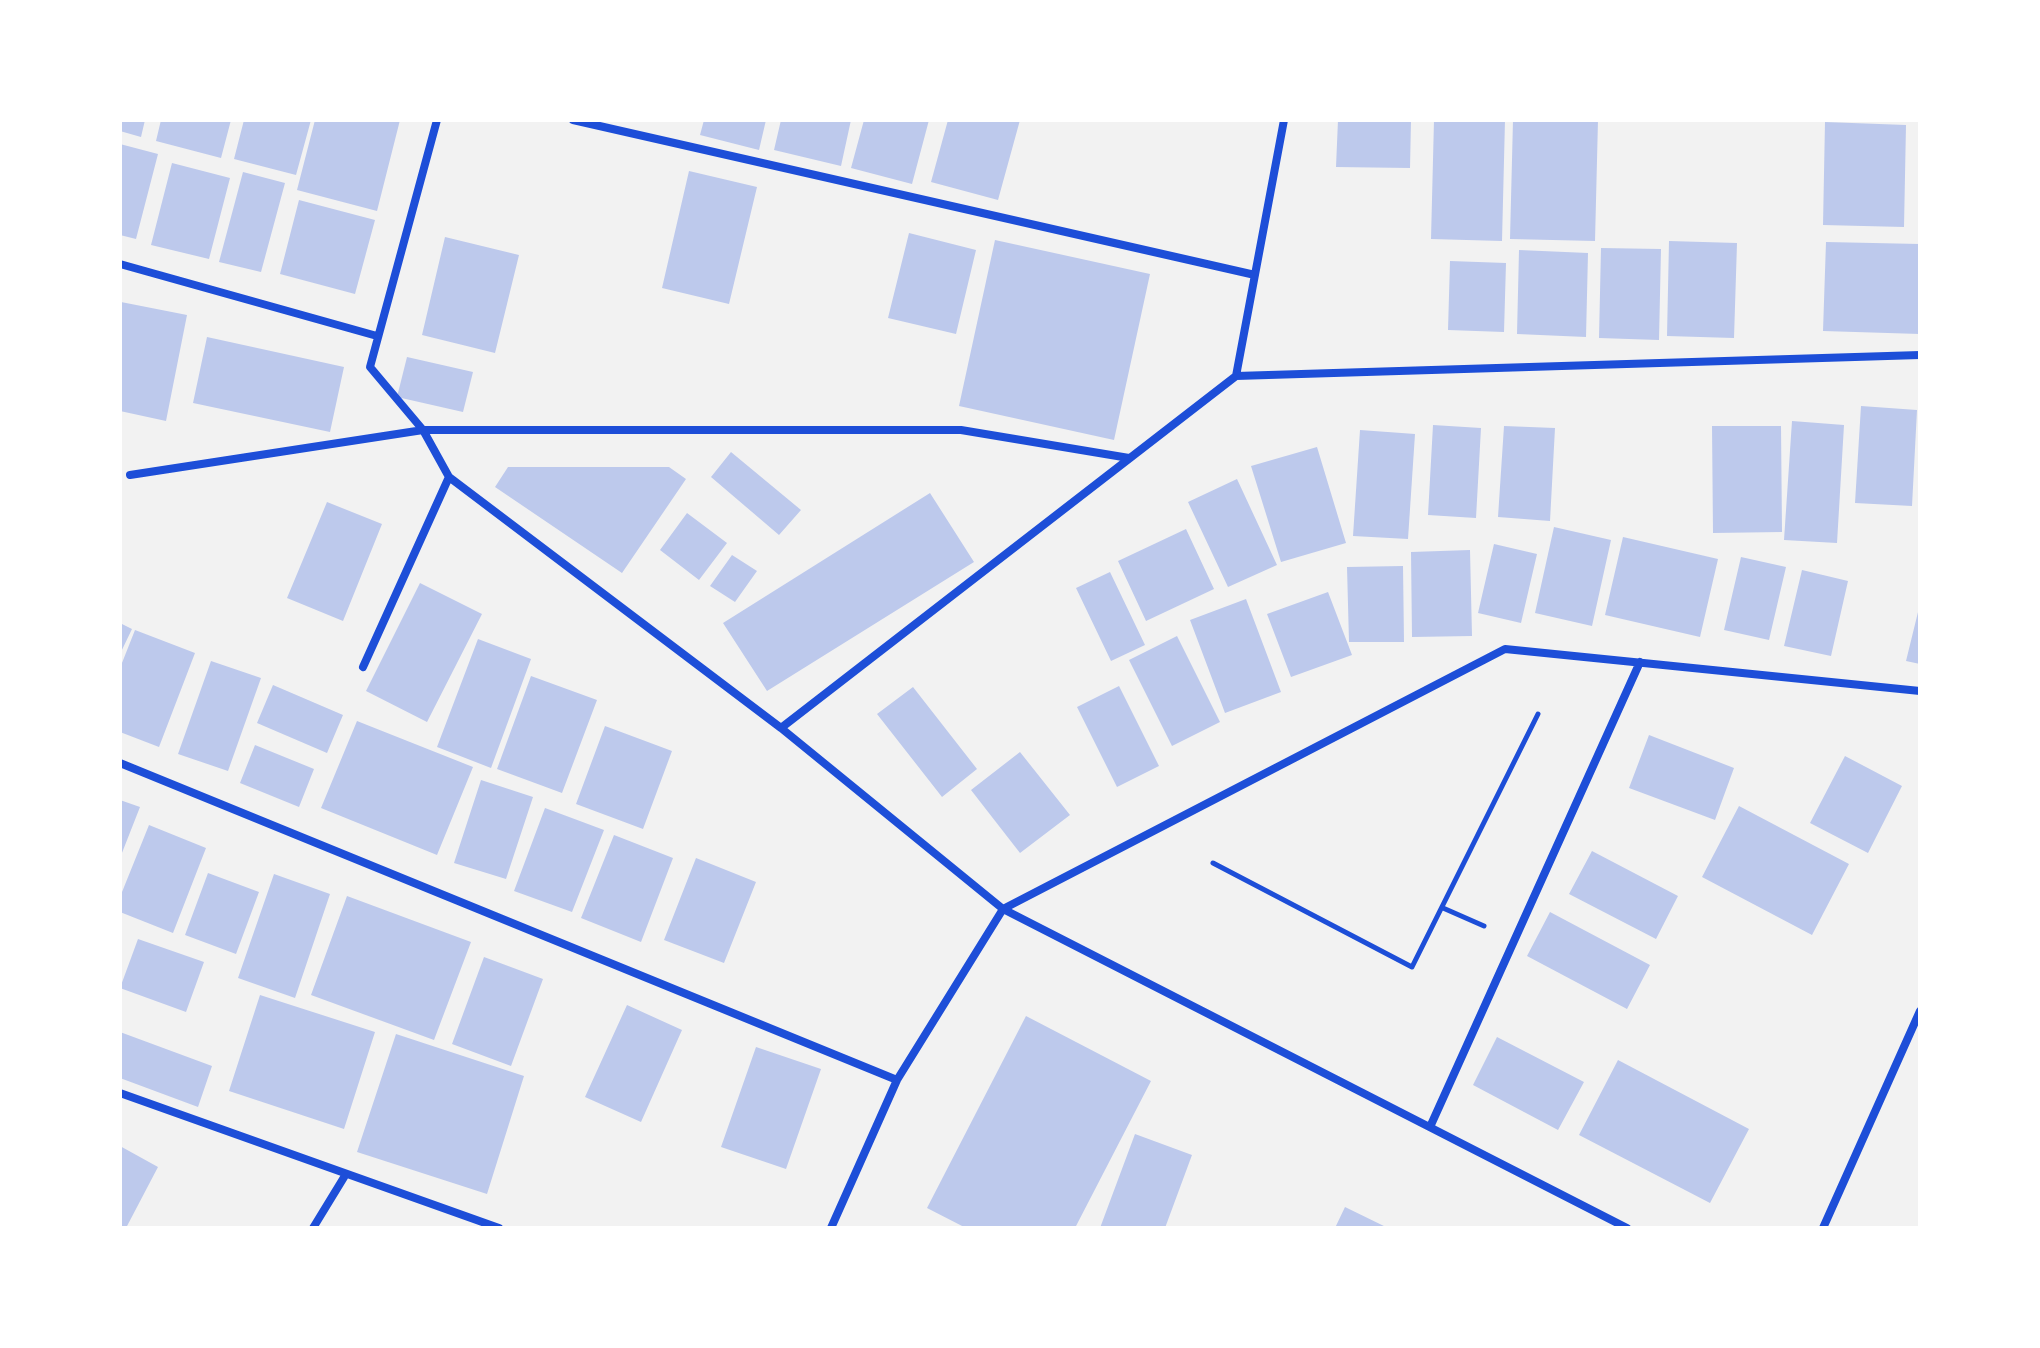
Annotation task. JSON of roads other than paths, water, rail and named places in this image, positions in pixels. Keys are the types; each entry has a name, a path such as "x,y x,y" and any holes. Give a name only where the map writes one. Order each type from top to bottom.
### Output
{"street":[{"path":"437,120 370,367 423,430 449,477 781,728 1003,909 1627,1228"},
{"path":"573,120 1255,275"},
{"path":"1236,376 1284,120"},
{"path":"120,264 377,336"},
{"path":"781,728 1236,376 1920,355"},
{"path":"130,475 423,430 961,430 1129,458"},
{"path":"363,667 449,477"},
{"path":"831,1228 897,1080 1003,909 1505,649 1920,691"},
{"path":"1430,1127 1640,662"},
{"path":"120,763 897,1080"},
{"path":"1823,1228 1920,1011"},
{"path":"120,1093 499,1228"},
{"path":"313,1228 346,1174"}]}
